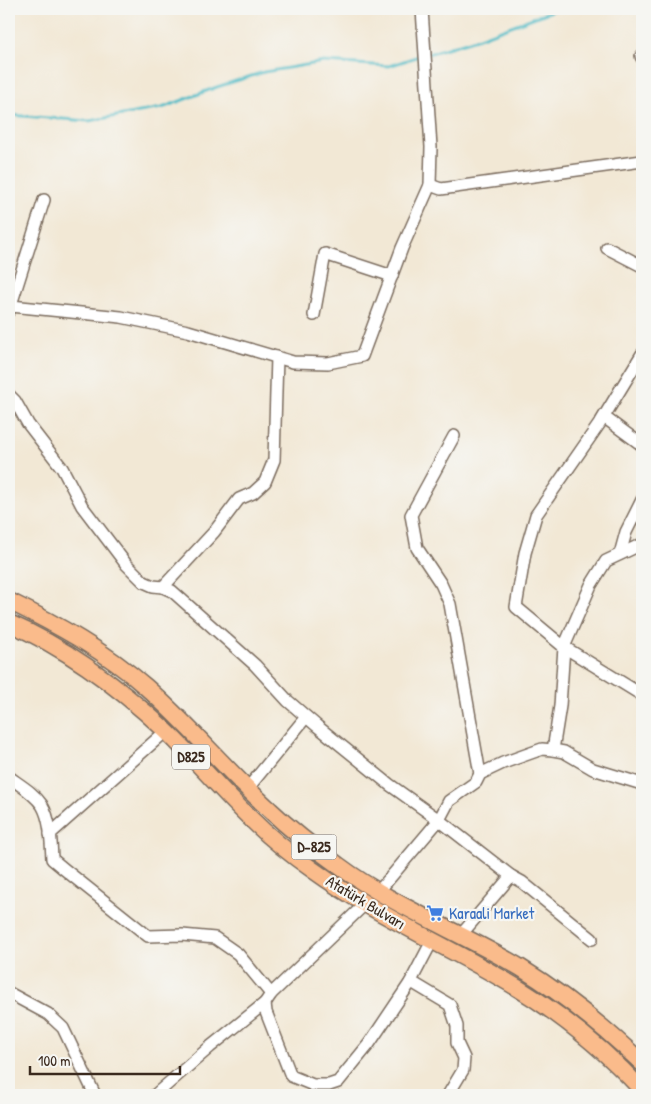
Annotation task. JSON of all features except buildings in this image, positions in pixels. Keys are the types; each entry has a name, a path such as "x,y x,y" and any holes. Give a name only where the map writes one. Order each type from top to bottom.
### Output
{"highway":[{"name":"Atatürk Bulvarı","path":"9,601 79,638 127,672 160,701 268,809 311,845 360,881 521,968 607,1030 642,1063"},
{"name":"Atatürk Bulvarı","path":"9,623 52,644 97,673 166,731 248,816 312,870 365,904 499,977 548,1008 594,1044 642,1090"},
{"path":"365,904 378,892"}],"street":[{"path":"44,200 10,309 121,316 188,331 293,362 328,363 362,356 392,276 430,185 431,147 422,9"},
{"path":"430,185 441,189 642,161"},
{"path":"607,248 642,266"},
{"path":"314,315 325,254 392,276"},
{"path":"642,354 604,417 536,515 525,553 516,607 564,648 642,694"},
{"path":"164,587 214,532 239,500 253,493 265,482 274,460 277,357"},
{"path":"9,395 15,401 28,424 62,468 82,506 126,564 144,582 172,591 223,635 306,717 390,785 440,820 511,876 522,882 592,940"},
{"path":"604,417 642,445"},
{"path":"454,436 411,515 417,548 441,584 450,604 480,774"},
{"path":"620,554 626,532 642,500"},
{"path":"553,750 560,706 564,648 591,584 606,561 642,544"},
{"path":"248,788 306,717"},
{"path":"50,834 166,731"},
{"path":"378,892 440,820 449,801 476,782 480,774 503,762 542,750 553,750 564,752 592,769 642,784"},
{"path":"9,777 42,805 47,817 52,859 148,936 182,935 215,938 238,954 268,998 266,1012 291,1076 313,1085 329,1085 338,1082 369,1044 410,983 432,941"},
{"path":"460,936 511,876"},
{"path":"155,1095 268,998 365,904"},
{"path":"410,983 416,984 450,1005 457,1026 457,1042 464,1058 463,1070 448,1095"},
{"path":"9,993 48,1014 63,1028 95,1095"}],"waterway":[{"path":"428,54 479,38 557,9"},
{"path":"9,115 89,121 162,108 264,72 324,62 389,66 422,55"}],"place":[{"name":"Karaali Market","path":"435,913"}]}
